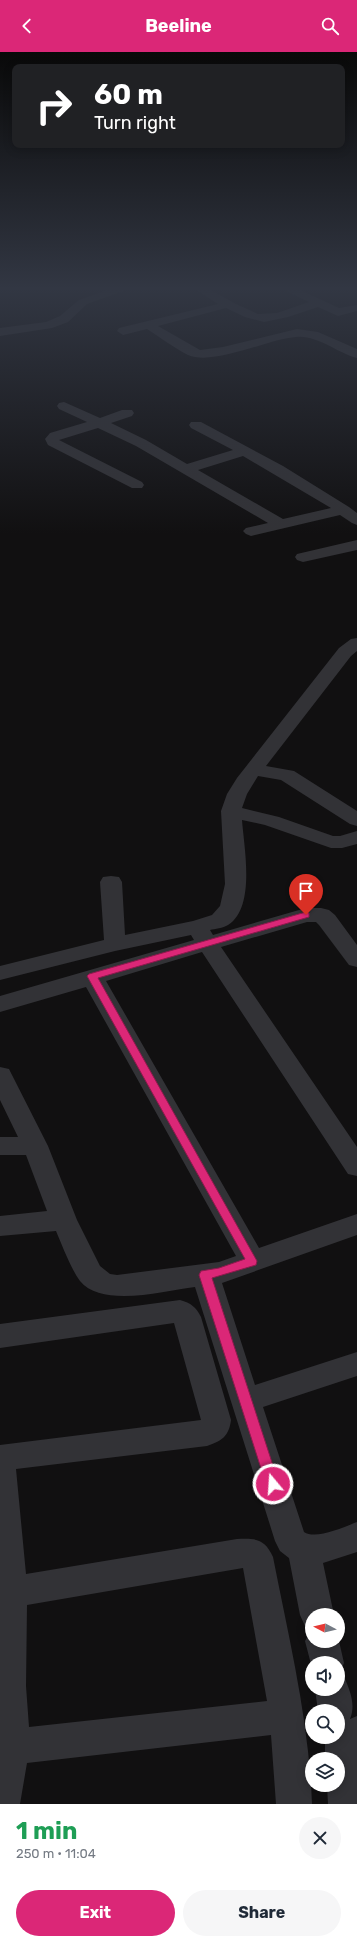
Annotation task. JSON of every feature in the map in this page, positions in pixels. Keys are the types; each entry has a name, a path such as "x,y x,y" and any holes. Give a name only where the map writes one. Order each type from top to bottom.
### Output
{"street":[{"path":"64,406 141,444 280,524"},
{"path":"127,413 55,436 52,439 52,442 137,485"},
{"path":"196,425 333,502 357,520"},
{"path":"185,469 244,451"},
{"path":"251,531 344,510"},
{"path":"303,557 357,545"},
{"path":"0,1004 92,976 202,935 220,920 231,907 236,884 231,812 237,794 345,652 357,643"},
{"path":"254,770 287,775 357,820"},
{"path":"231,812 272,821 331,842 342,842 357,837"},
{"path":"111,882 115,944"},
{"path":"0,973 115,944 202,935 313,914 321,916 327,920 357,960"},
{"path":"202,935 357,1167"},
{"path":"92,976 252,1261"},
{"path":"0,1075 35,1146 64,1220 90,1273 102,1283 117,1286 220,1273 357,1224"},
{"path":"0,1146 35,1146"},
{"path":"0,1226 64,1220"},
{"path":"205,1275 291,1541 304,1550 325,1548 357,1537"},
{"path":"0,1336 180,1311 188,1317 216,1420 214,1428 207,1433 0,1458 11,1592 9,1686 12,1747 2,1804"},
{"path":"246,1400 357,1364"},
{"path":"304,1550 316,1608"},
{"path":"11,1592 237,1554 252,1553 257,1557 259,1564 287,1716 293,1774 294,1804"},
{"path":"12,1747 287,1716"},
{"path":"344,1744 346,1804"}],"route":[{"path":"273,1484 205,1275 220,1273 252,1261 92,976 306,915"}]}
